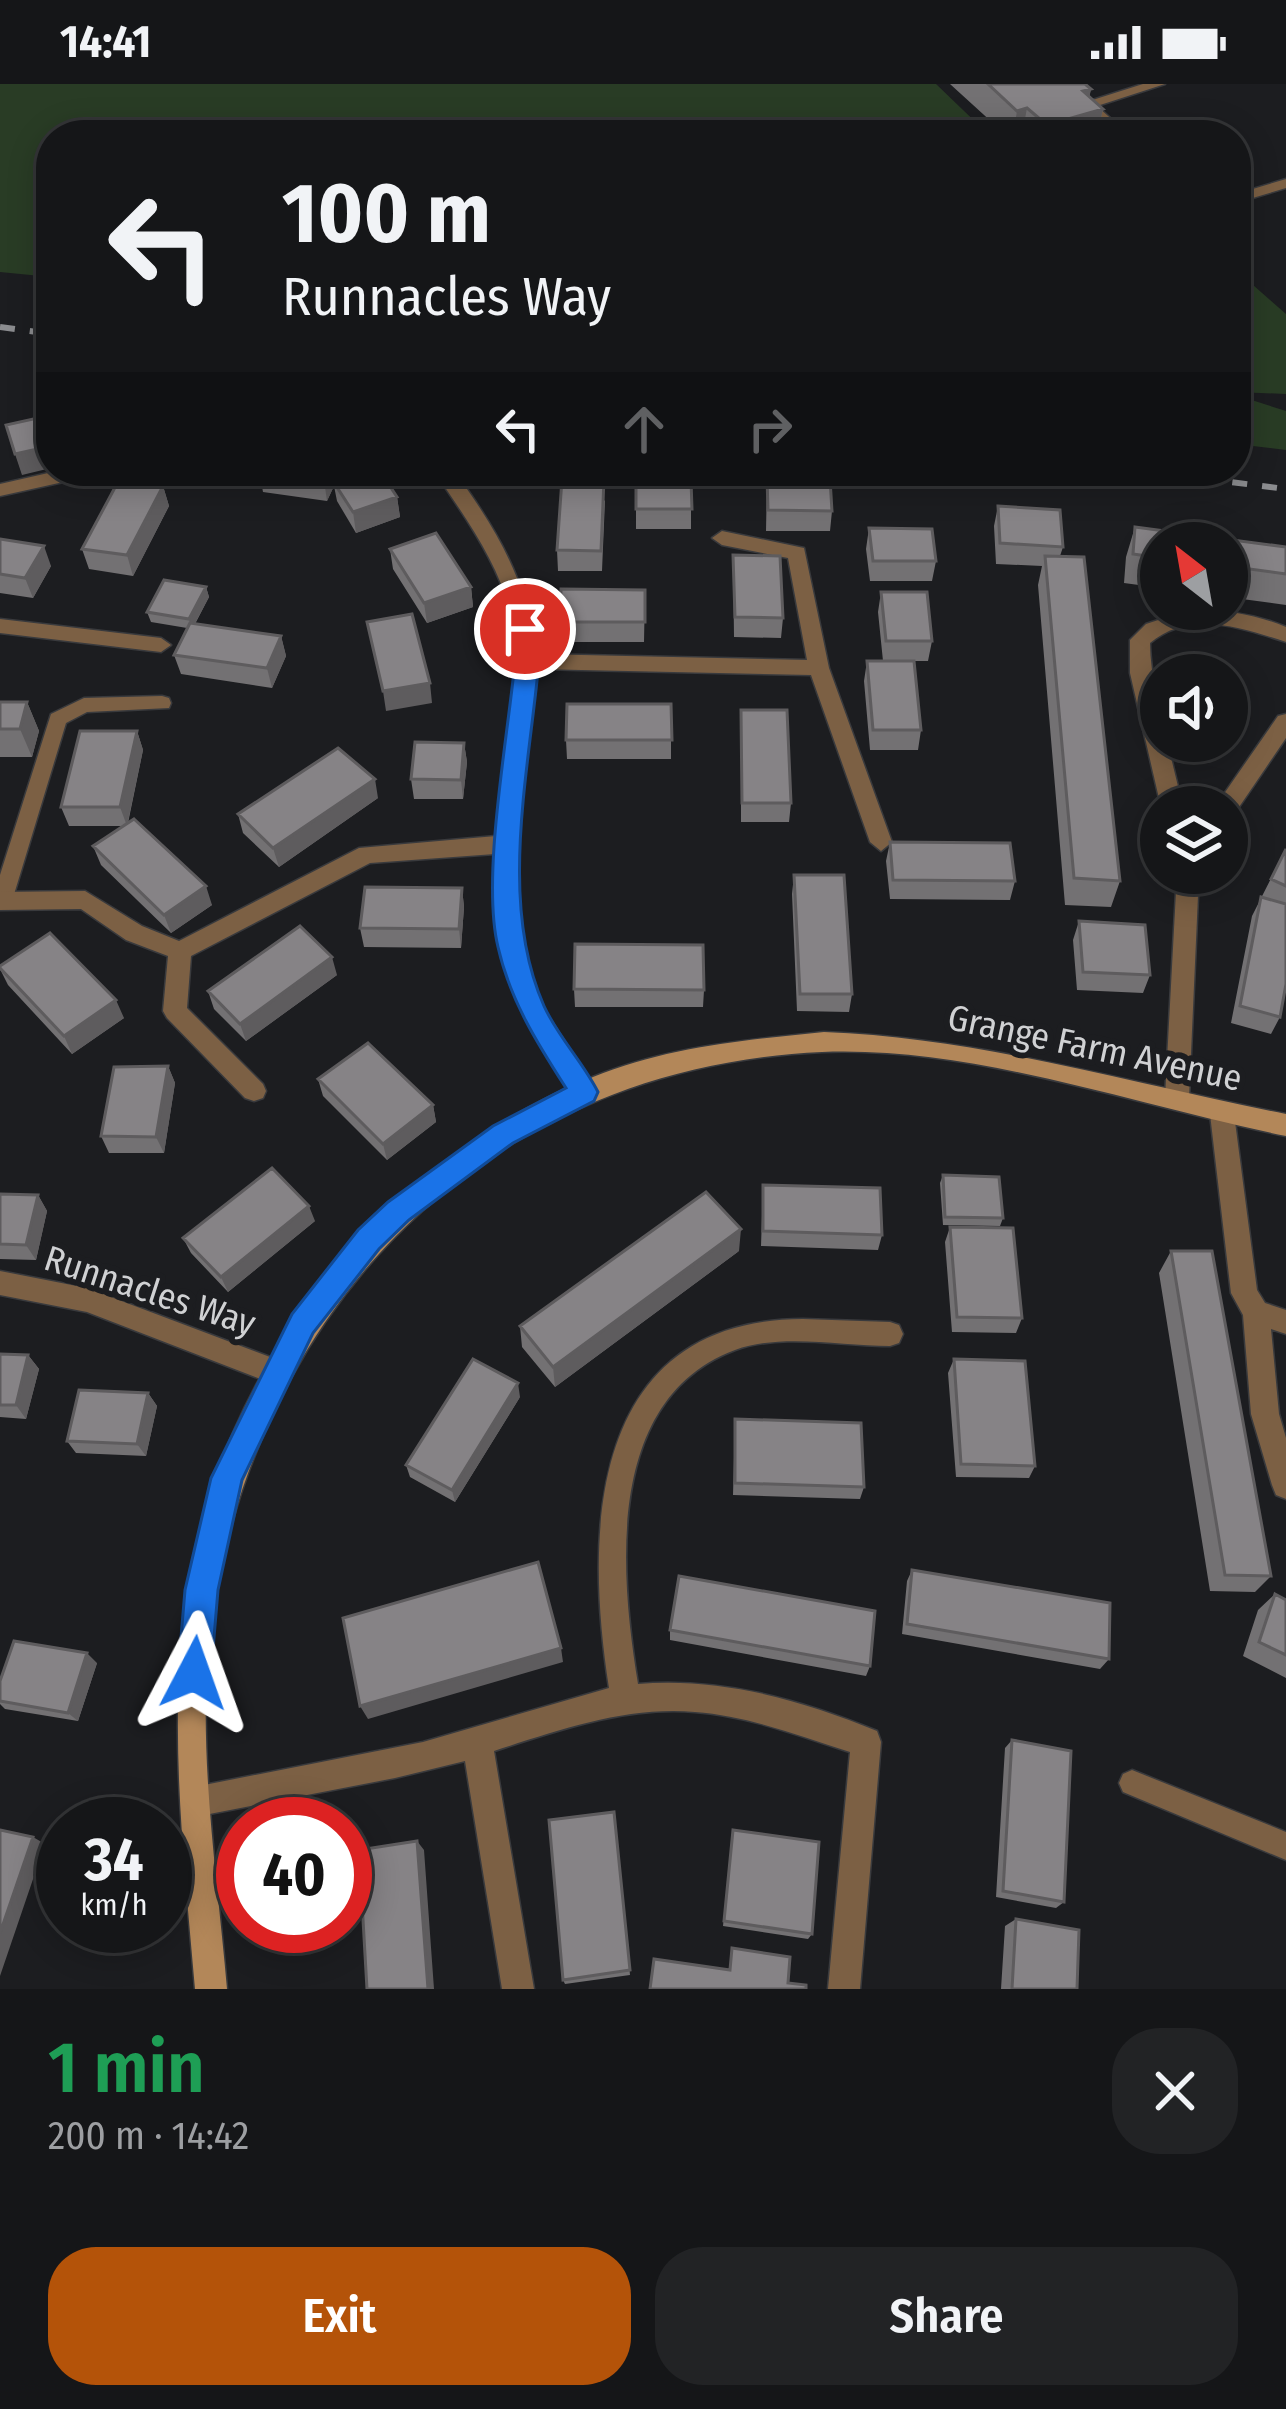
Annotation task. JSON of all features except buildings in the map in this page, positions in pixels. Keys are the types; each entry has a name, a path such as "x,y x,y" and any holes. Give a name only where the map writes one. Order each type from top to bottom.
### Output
{"street":[{"path":"0,490 36,482"},
{"path":"455,486 512,575 527,661 505,895 518,977 557,1054 584,1092"},
{"path":"722,538 797,553 819,668 881,842"},
{"path":"1167,786 1140,673 1140,640 1161,623 1193,617 1260,626 1286,635"},
{"path":"0,626 161,646"},
{"path":"527,661 819,668"},
{"path":"1242,786 1286,722"},
{"path":"1,901 85,900 134,933 180,951 367,854 508,844"},
{"path":"1177,1098 1187,894"},
{"path":"180,951 176,1011 254,1091"},
{"name":"Grange Farm Avenue","path":"211,1989 194,1703 201,1590 227,1478 276,1372 335,1279 399,1211 503,1135 584,1092 633,1073 702,1056 822,1042 983,1055 1177,1098 1222,1114 1286,1125"},
{"path":"1222,1114 1244,1294 1256,1312 1265,1414 1286,1484"},
{"name":"Runnacles Way","path":"0,1282 87,1300 276,1372"},
{"path":"1256,1312 1286,1322"},
{"path":"626,1700 610,1588 613,1538 627,1449 636,1422 653,1396 700,1355 751,1334 890,1334"},
{"path":"199,1801 274,1782 420,1758 564,1712 626,1700 707,1699 866,1742 844,1989"},
{"path":"477,1742 518,1989"}],"lane":[{"path":"1105,120 1087,104 1157,84"},
{"path":"1251,194 1286,183"},
{"path":"1,901 58,719 83,705 162,703"},
{"path":"1132,1784 1286,1846"}],"green space":[{"path":"0,84 936,84 973,120 36,120 36,276 0,272"},
{"path":"1251,283 1286,314 1286,394 1251,393"},
{"path":"1251,400 1286,411 1286,450 1251,446"}],"railway":[{"path":"0,327 36,332"},
{"path":"1251,485 1286,489"}],"route":[{"path":"194,1673 201,1590 227,1478 303,1324 369,1240 429,1186 539,1113 584,1092 533,1012 510,945 505,895 527,661 525,629"}]}
